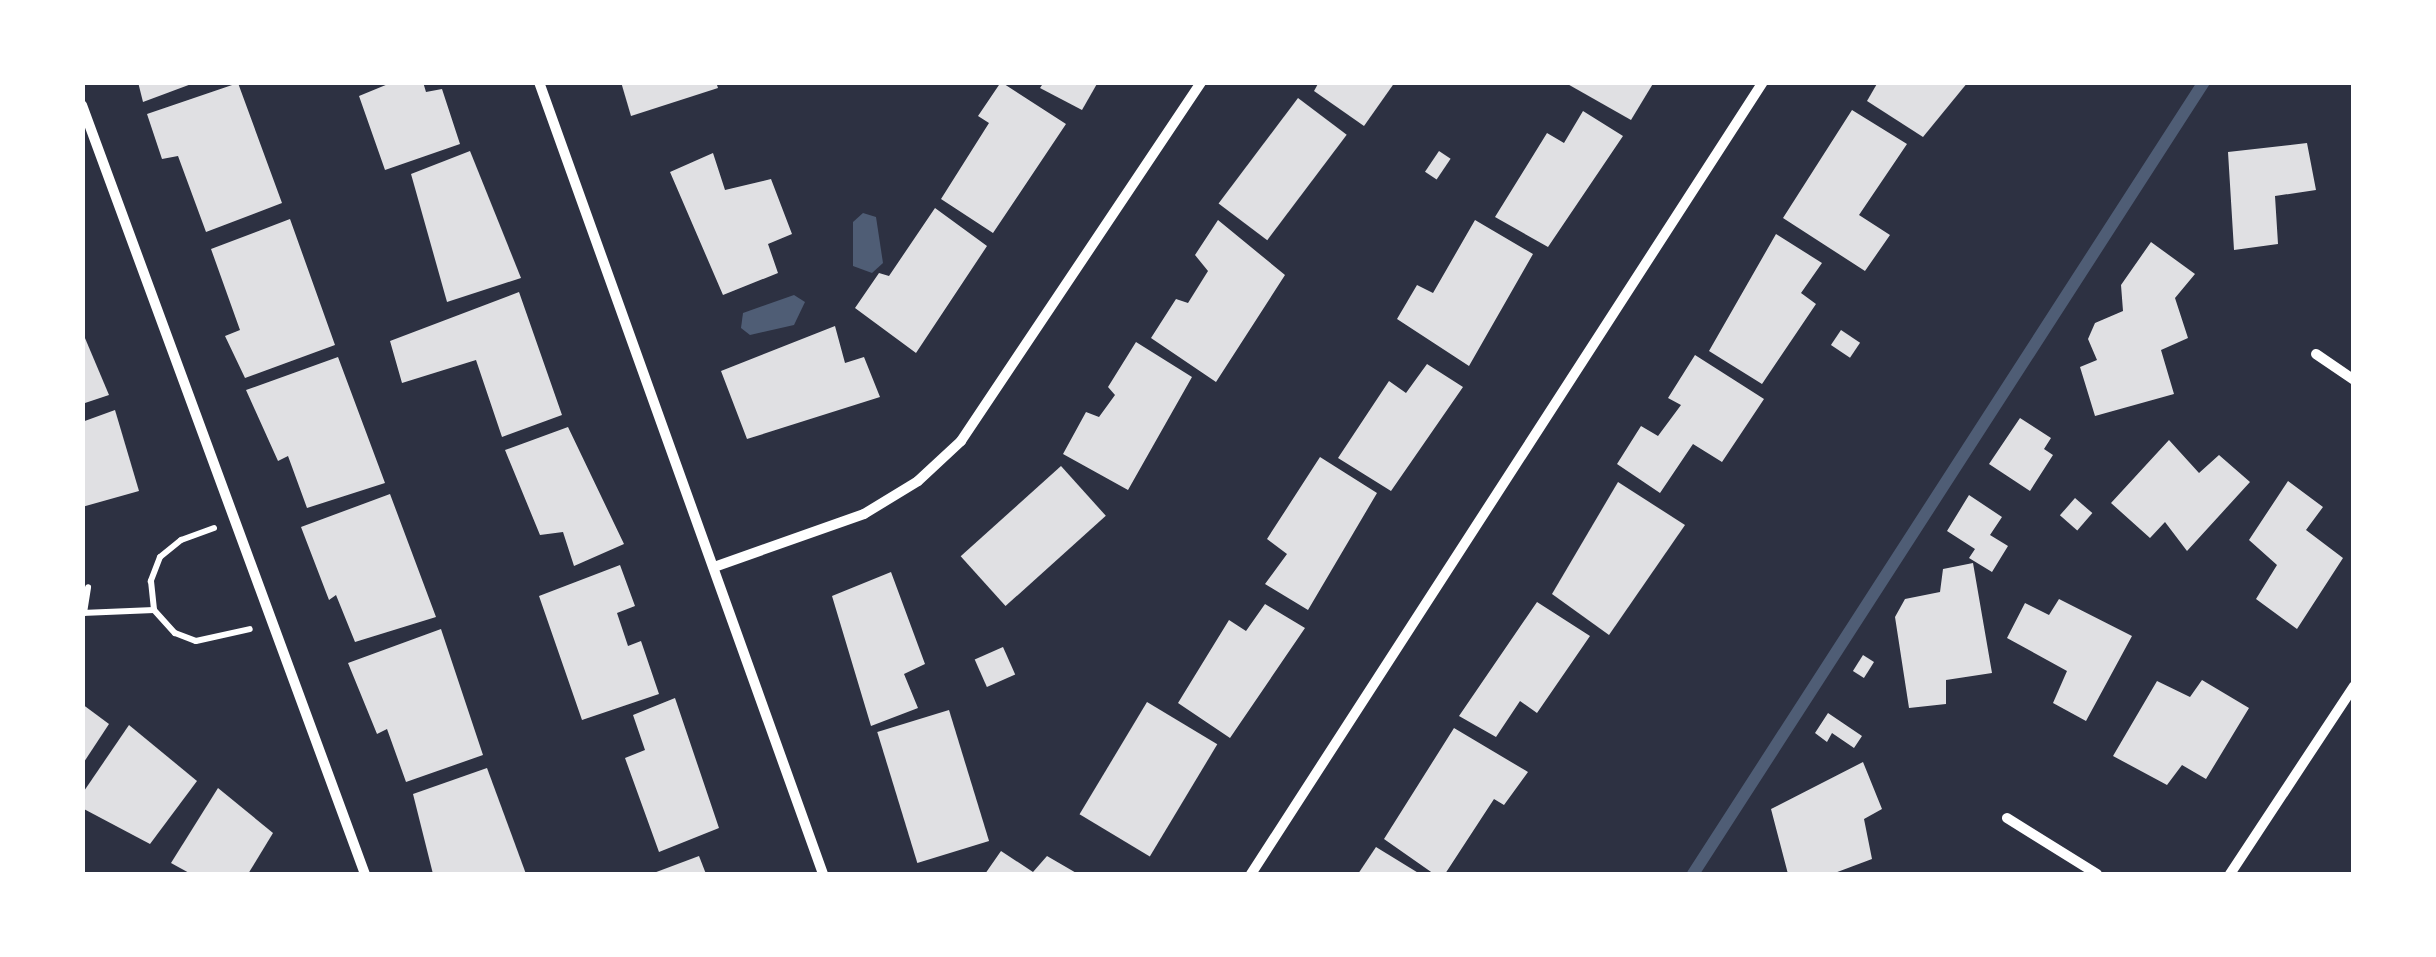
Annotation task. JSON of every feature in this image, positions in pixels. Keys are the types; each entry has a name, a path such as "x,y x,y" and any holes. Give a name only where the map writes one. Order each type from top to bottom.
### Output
{"street":[{"path":"539,82 717,566 823,874"},
{"path":"717,566 864,514 918,481 961,440 1200,82"},
{"path":"1252,874 1763,82"},
{"path":"83,108 365,874"},
{"path":"2316,354 2354,380"},
{"path":"2230,874 2354,686"},
{"path":"2008,818 2097,874"}],"path":[{"path":"234,521 181,540 160,557 151,580 154,610 174,633 196,641 270,622"},
{"path":"88,586 83,613 154,610"}],"water":[{"path":"863,213 876,217 883,263 872,273 853,266 853,222"},
{"path":"794,295 805,302 794,325 750,335 741,328 743,313"}],"building":[{"path":"138,82 194,82 194,83 143,102"},
{"path":"393,82 423,82 426,92 442,89 460,144 385,170 359,96"},
{"path":"621,82 716,82 718,88 631,116"},
{"path":"1001,82 1066,124 993,233 941,199 989,123 978,116"},
{"path":"1044,82 1098,82 1082,110 1040,88"},
{"path":"1319,82 1395,82 1364,126 1314,91"},
{"path":"1564,82 1654,82 1631,120"},
{"path":"1878,82 1968,82 1923,137 1867,101"},
{"path":"238,83 282,203 206,232 178,156 162,159 147,114"},
{"path":"1298,98 1347,135 1267,240 1219,203"},
{"path":"1852,110 1907,144 1859,215 1890,235 1865,271 1783,218"},
{"path":"1583,111 1623,136 1548,247 1495,217 1547,133 1564,143"},
{"path":"2307,143 2316,190 2275,196 2278,244 2234,250 2228,152"},
{"path":"470,151 521,278 447,302 411,174"},
{"path":"1439,151 1451,159 1437,180 1425,172"},
{"path":"713,153 725,190 771,179 792,234 768,244 778,273 723,295 670,172"},
{"path":"935,208 987,246 916,353 855,308 879,273 889,276"},
{"path":"290,219 335,345 245,378 225,336 240,330 211,249"},
{"path":"1218,220 1285,275 1216,382 1151,338 1176,299 1188,303 1208,271 1195,255"},
{"path":"1475,220 1533,254 1469,366 1397,319 1417,285 1433,293"},
{"path":"1776,234 1822,263 1801,293 1816,304 1762,384 1709,351"},
{"path":"2151,242 2195,274 2175,298 2188,338 2161,350 2174,394 2095,416 2080,367 2097,360 2088,339 2095,323 2123,311 2121,285"},
{"path":"519,292 562,415 502,437 476,360 402,383 390,341"},
{"path":"835,326 845,363 864,357 880,397 747,439 721,371"},
{"path":"1841,330 1860,343 1850,358 1831,345"},
{"path":"82,331 109,395 82,404"},
{"path":"1136,342 1192,377 1128,490 1063,454 1086,412 1099,417 1115,395 1108,387"},
{"path":"1695,355 1764,399 1722,462 1693,444 1660,493 1617,464 1641,426 1658,436 1681,405 1668,398"},
{"path":"338,357 385,483 307,508 288,456 278,461 246,390"},
{"path":"1427,364 1463,387 1391,491 1338,458 1389,381 1406,393"},
{"path":"115,410 139,491 82,507 82,422"},
{"path":"2020,418 2051,438 2044,449 2053,455 2030,491 1989,464"},
{"path":"568,427 624,544 574,566 563,532 540,535 505,450"},
{"path":"2169,440 2199,473 2219,455 2250,482 2187,551 2165,522 2150,538 2111,503"},
{"path":"1320,457 1377,493 1308,610 1265,584 1287,554 1267,539"},
{"path":"1061,466 1106,516 1006,606 961,556"},
{"path":"2288,481 2323,507 2306,530 2343,558 2297,629 2256,599 2277,565 2249,540"},
{"path":"1618,482 1685,525 1609,635 1552,594"},
{"path":"390,494 436,617 355,642 336,595 329,600 301,527"},
{"path":"1969,495 2002,517 1990,535 2008,546 1992,572 1969,558 1975,549 1947,531"},
{"path":"2075,498 2092,513 2077,530 2060,515"},
{"path":"1973,563 1992,673 1946,680 1946,704 1909,708 1895,617 1905,599 1940,592 1943,569"},
{"path":"620,565 635,606 617,613 628,646 641,641 659,694 582,720 539,596"},
{"path":"891,572 925,664 904,674 918,708 871,726 832,596"},
{"path":"2059,599 2132,636 2086,721 2053,703 2067,671 2007,638 2025,603 2049,615"},
{"path":"1537,602 1590,636 1537,713 1520,701 1496,737 1459,716"},
{"path":"1265,604 1305,628 1230,738 1178,703 1229,620 1246,631"},
{"path":"441,629 483,755 406,782 387,729 377,734 348,663"},
{"path":"1003,647 1015,674 987,687 975,660"},
{"path":"1863,655 1874,662 1864,678 1853,671"},
{"path":"2202,680 2249,708 2206,779 2182,765 2167,785 2113,756 2157,681 2190,697"},
{"path":"675,698 719,828 659,852 625,758 645,750 633,715"},
{"path":"1147,702 1217,744 1150,857 1080,814"},
{"path":"82,704 109,724 82,765"},
{"path":"949,710 989,841 917,863 877,732"},
{"path":"1828,713 1862,736 1854,748 1832,733 1827,742 1815,733"},
{"path":"129,725 197,781 150,844 82,808 82,794"},
{"path":"1454,728 1528,772 1504,805 1494,799 1445,874 1434,874 1384,839"},
{"path":"1863,762 1882,809 1864,819 1872,859 1832,874 1788,874 1771,809"},
{"path":"487,768 526,874 433,874 413,794"},
{"path":"218,788 273,833 248,874 191,874 171,863"},
{"path":"1376,847 1420,874 1358,874"},
{"path":"1001,851 1033,872 1047,856 1078,874 985,874"},
{"path":"699,856 706,874 651,874"}],"waterway":[{"path":"1693,874 2204,82"}]}
